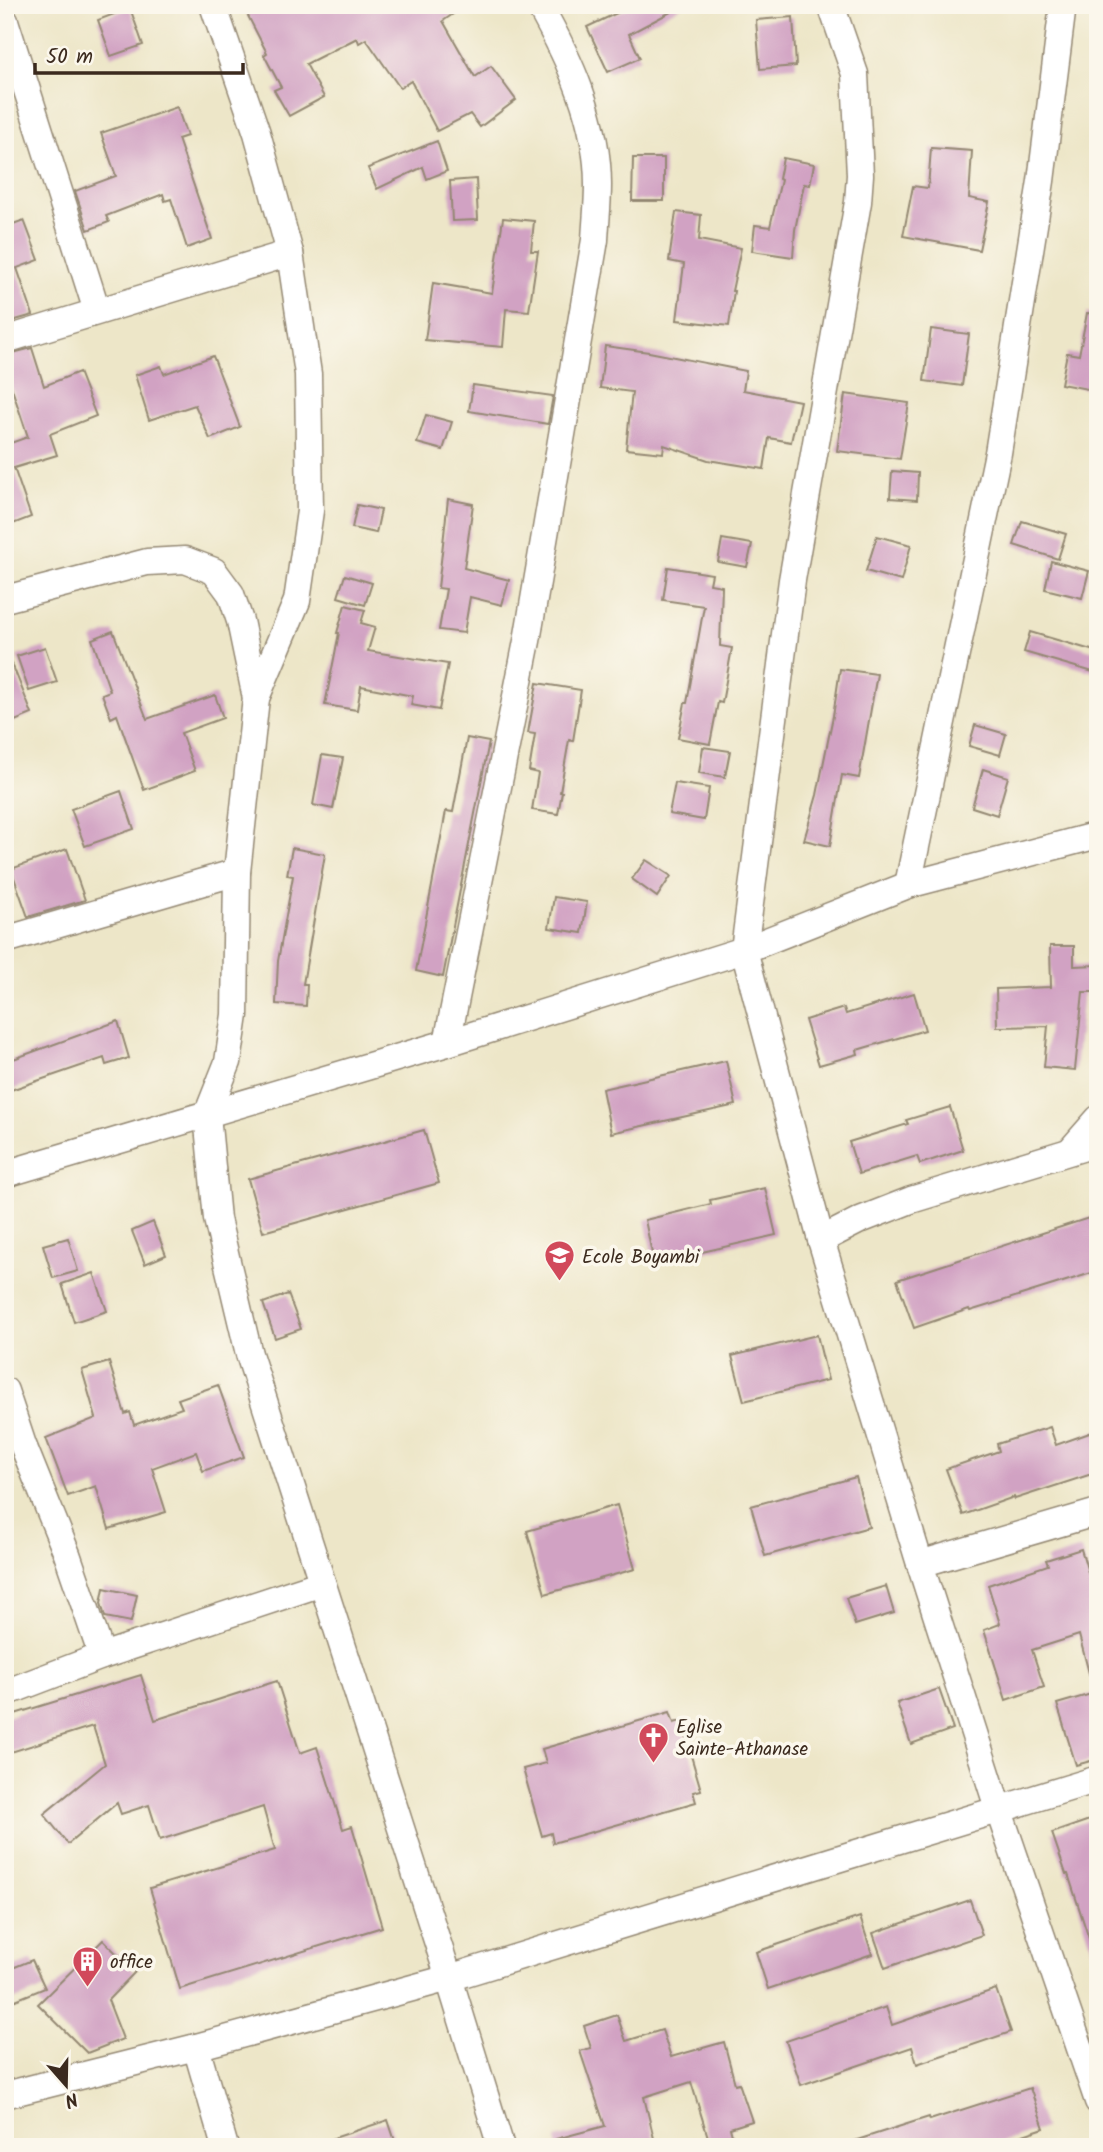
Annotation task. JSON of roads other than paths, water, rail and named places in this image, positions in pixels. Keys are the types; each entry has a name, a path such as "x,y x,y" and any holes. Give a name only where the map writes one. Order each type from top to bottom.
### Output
{"street":[{"path":"213,5 257,133 290,253 308,374 310,511 298,601 257,698 237,872 235,1015 228,1062 206,1115 217,1219 248,1354 501,2147"},
{"path":"447,1043 527,641 595,240 598,183 592,128 573,70 539,5"},
{"path":"831,5 855,74 860,175 858,202 792,580 744,950 821,1240 920,1564 998,1808 1096,2092"},
{"path":"908,886 998,453 1041,181 1063,5"},
{"path":"5,20 97,311"},
{"path":"5,340 290,253"},
{"path":"5,599 147,562 185,560 214,571 231,594 240,621 257,698"},
{"path":"5,1174 447,1043 744,950 908,886 1098,835"},
{"path":"5,940 237,872"},
{"path":"1070,1151 1098,1119"},
{"path":"821,1240 860,1220 911,1200 1098,1143"},
{"path":"5,1391 14,1448 67,1554 102,1656"},
{"path":"920,1564 1098,1512"},
{"path":"5,1693 102,1656 322,1583"},
{"path":"5,2095 196,2047 449,1978 1098,1779"},
{"path":"196,2047 225,2147"}],"place":[{"name":"Ecole Boyambi","path":"559,1283"},
{"name":"Eglise Sainte-Athanase","path":"653,1764"},
{"name":"office","path":"87,1988"}]}
